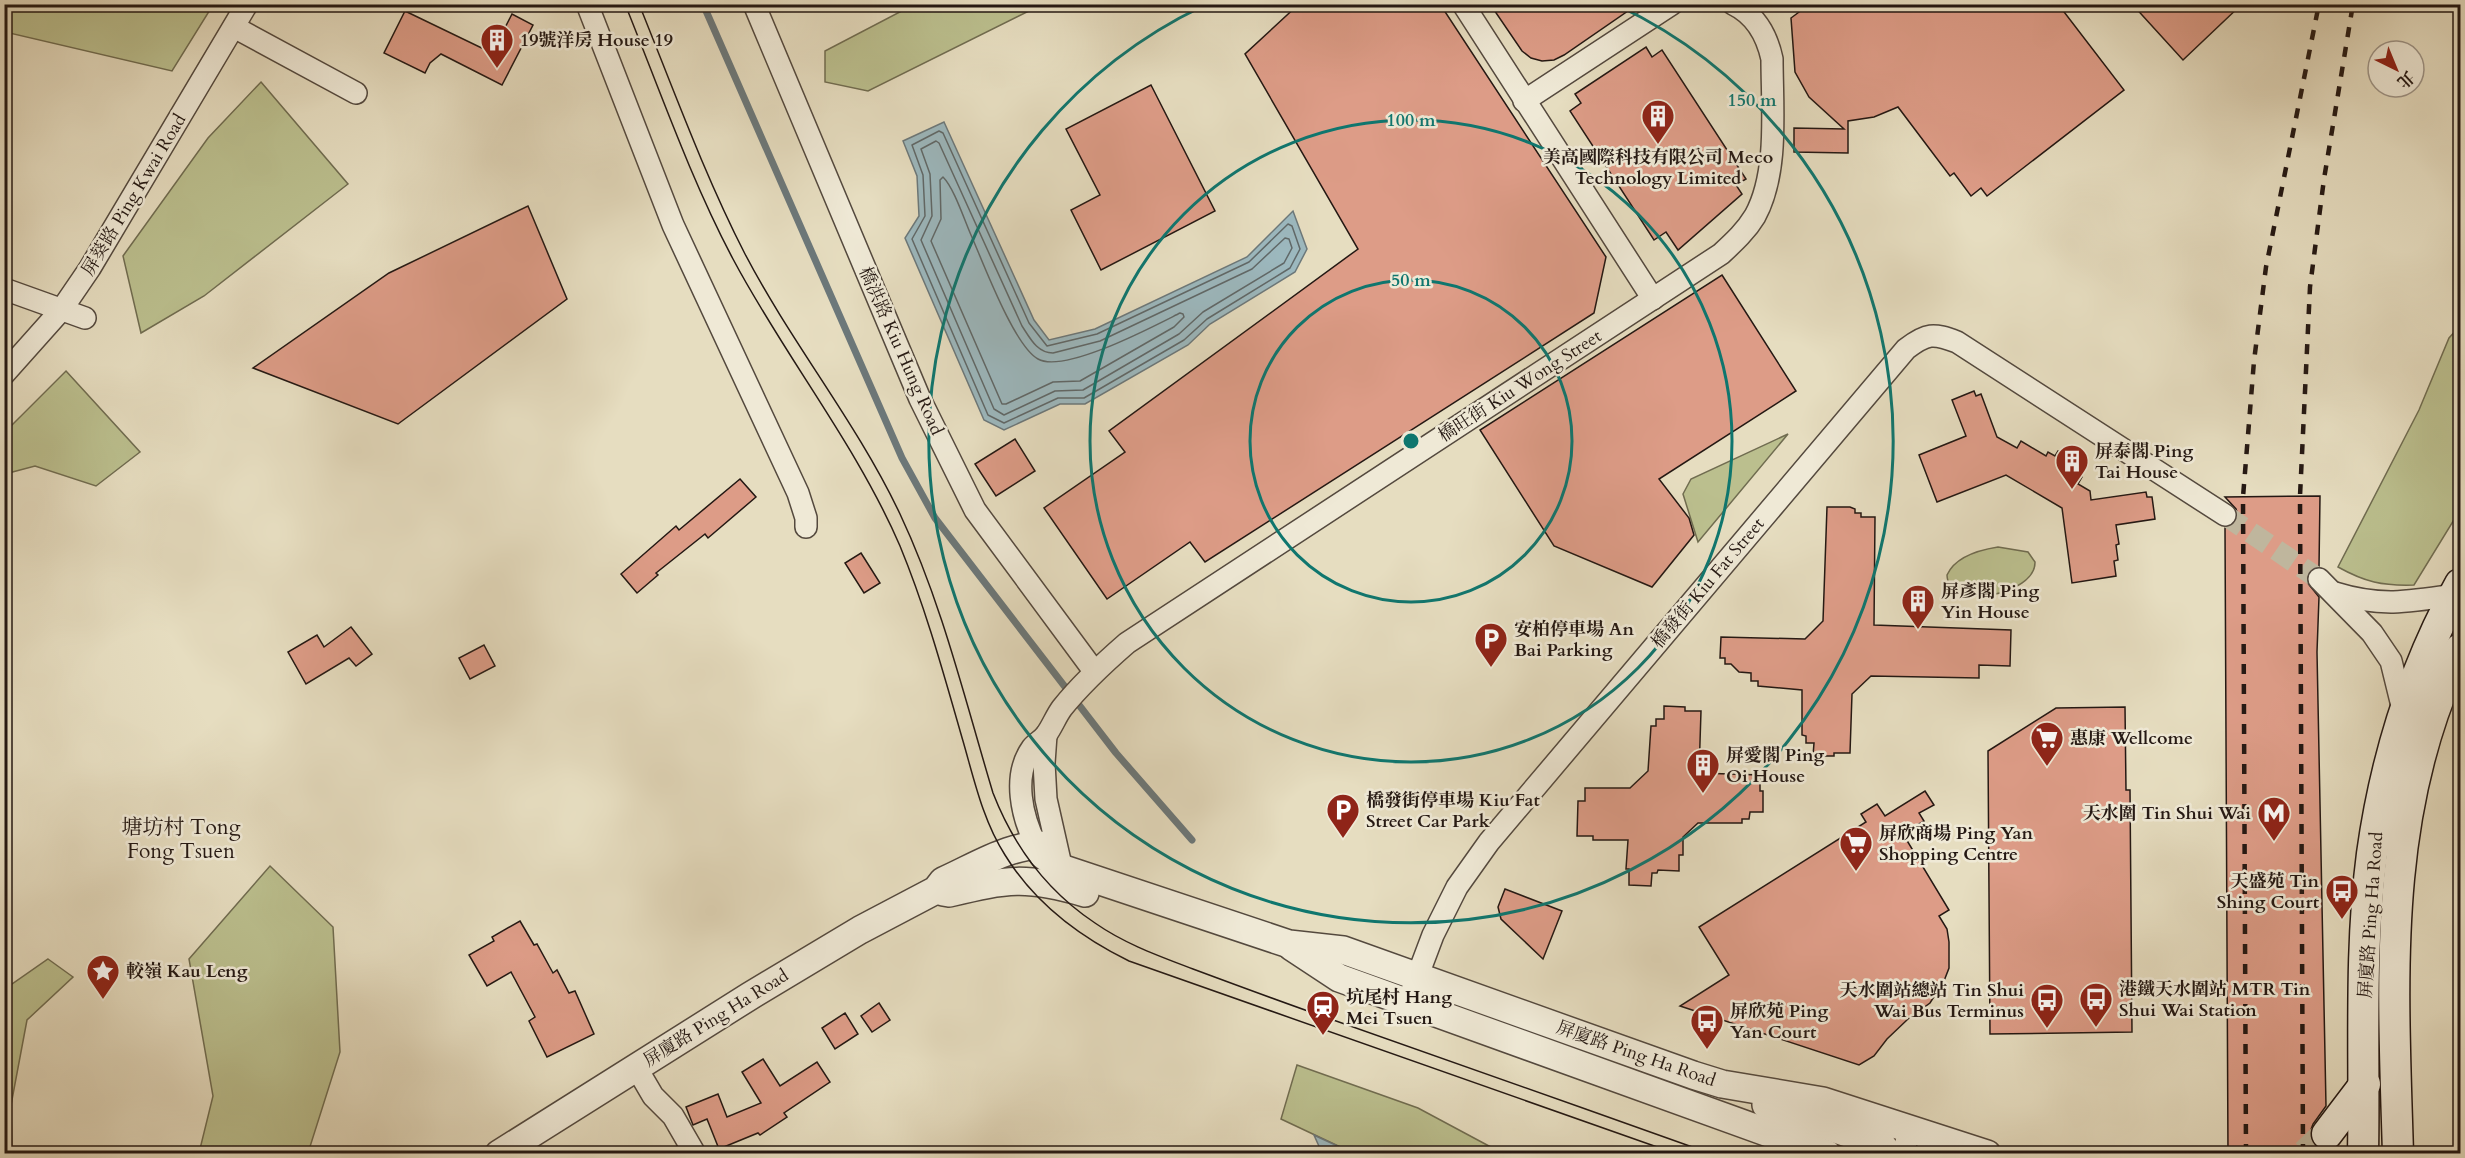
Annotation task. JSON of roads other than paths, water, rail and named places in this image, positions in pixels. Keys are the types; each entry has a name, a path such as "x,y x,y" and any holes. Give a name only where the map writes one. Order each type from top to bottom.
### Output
{"main road":[{"name":"屏廈路 Ping Ha Road","path":"2363,1154 2364,982 2372,855 2384,789 2404,714 2420,670 2457,589"},
{"name":"屏廈路 Ping Ha Road","path":"2398,1154 2393,990 2397,883 2407,813 2429,728 2460,649"},
{"path":"2393,990 2409,1080 2418,1154"},
{"path":"2327,1134 2365,1084"}],"street":[{"name":"屏葵路 Ping Kwai Road","path":"4,374 62,309 90,268 247,4"},
{"path":"587,4 673,225 798,493 806,518 806,527"},
{"name":"橋洪路 Kiu Hung Road","path":"754,4 920,399 972,505 1065,634 1091,675"},
{"path":"1463,4 1653,299"},
{"path":"1524,101 1672,4"},
{"name":"橋旺街 Kiu Wong Street","path":"1053,861 1024,817 1022,776 1026,760 1033,748 1046,735 1064,706 1091,675 1128,643 1721,254 1740,237 1765,193 1771,168 1772,59 1762,30 1752,18 1733,4"},
{"path":"234,27 356,93"},
{"path":"4,289 85,318"},
{"name":"橋發街 Kiu Fat Street","path":"1407,1004 1433,935 1457,887 1489,842 1906,349 1920,339 1935,334 1957,342 2224,515"},
{"path":"2404,714 2391,661 2372,633 2327,586 2361,601 2384,603 2420,601 2457,589"},
{"name":"屏廈路 Ping Ha Road","path":"500,1154 636,1067 860,930 936,890 943,881 1004,853 1161,884 1169,903"},
{"name":"屏廈路 Ping Ha Road","path":"936,890 949,893 988,883 1014,880 1053,861"},
{"name":"屏廈路 Ping Ha Road","path":"1053,861 1151,913 1169,903 1289,944 1343,950 1645,1059 1722,1084 1823,1101 1895,1145 1987,1154"},
{"name":"屏廈路 Ping Ha Road","path":"1289,944 1339,978 1827,1154"},
{"path":"636,1067 653,1096 673,1116 695,1154"}],"water":[{"path":"944,122 1034,320 1049,340 1095,329 1247,257 1293,211 1307,249 1295,272 1210,324 1188,345 1085,404 1060,404 1004,430 984,420 905,238 919,216 917,176 903,141"},
{"path":"1314,1135 1318,1137 1353,1153 1322,1153"}],"waterway":[{"path":"703,4 902,458 935,518 1116,753 1192,840"},
{"path":"2457,410 2460,394"}],"tunnel":[{"path":"2225,515 2319,579"},
{"path":"2306,1154 2327,1134"}],"tram line":[{"path":"625,4 689,166 733,259 863,472 900,546 934,642 985,814 997,842 1030,888 1044,903 1076,929 1129,961 1677,1154"},
{"path":"639,4 702,162 745,254 783,320 864,448 900,514 940,617 993,793 1011,832 1047,882 1095,923 1118,937 1155,954 1290,1005 1712,1154"}],"railway":[{"path":"2246,1154 2243,497 2254,361 2266,267 2319,4"},
{"path":"2303,1154 2300,496 2310,287 2324,179 2353,4"}],"place":[{"name":"19號洋房 House 19","path":"497,69"},
{"name":"美高國際科技有限公司 Meco Technology Limited","path":"1658,145"},
{"name":"屏泰閣 Ping Tai House","path":"2072,490"},
{"name":"屏彥閣 Ping Yin House","path":"1918,630"},
{"name":"安柏停車場 An Bai Parking","path":"1491,668"},
{"name":"惠康 Wellcome","path":"2047,767"},
{"name":"屏愛閣 Ping Oi House","path":"1703,794"},
{"name":"橋發街停車場 Kiu Fat Street Car Park","path":"1343,839"},
{"name":"天水圍 Tin Shui Wai","path":"2274,842"},
{"name":"屏欣商場 Ping Yan Shopping Centre","path":"1856,872"},
{"name":"天盛苑 Tin Shing Court","path":"2342,920"},
{"name":"較嶺 Kau Leng","path":"103,1000"},
{"name":"港鐵天水圍站 MTR Tin Shui Wai Station","path":"2096,1028"},
{"name":"天水圍站總站 Tin Shui Wai Bus Terminus","path":"2047,1029"},
{"name":"坑尾村 Hang Mei Tsuen","path":"1323,1036"},
{"name":"屏欣苑 Ping Yan Court","path":"1707,1050"}],"district":[{"name":"塘坊村 Tong Fong Tsuen","path":"181,839"}]}
